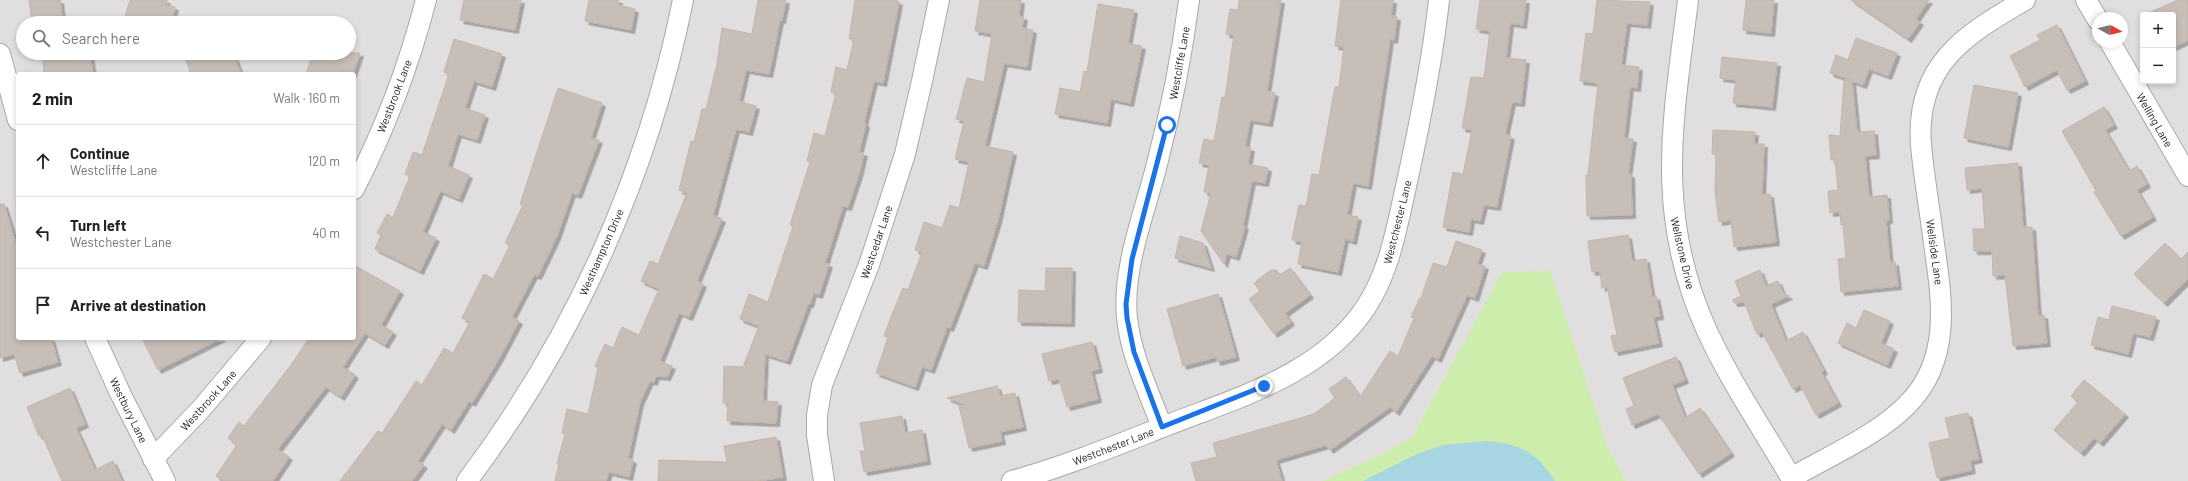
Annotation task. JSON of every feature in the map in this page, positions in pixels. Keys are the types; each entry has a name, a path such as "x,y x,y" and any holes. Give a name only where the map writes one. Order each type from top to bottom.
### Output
{"street":[{"name":"Westbrook Lane","path":"356,185 375,146 399,87 426,0"},
{"name":"Westhampton Drive","path":"469,480 528,393 566,327 596,269 642,152 664,82 683,0"},
{"name":"Westcedar Lane","path":"824,481 817,434 817,415 822,385 870,262 903,160 939,0"},
{"name":"Westcliffe Lane","path":"1162,427 1134,352 1127,318 1127,290 1132,259 1167,125 1189,0"},
{"name":"Westchester Lane","path":"1012,481 1100,452 1264,386 1302,366 1345,333 1366,307 1384,273 1396,232 1422,111 1439,0"},
{"name":"Wellstone Drive","path":"1688,0 1672,134 1672,192 1676,235 1693,296 1715,347 1792,480"},
{"name":"Wellside Lane","path":"1792,480 1890,420 1917,395 1930,373 1938,348 1942,308 1921,145 1920,132 1923,105 1932,77 1952,49 1976,29 2025,0"},
{"path":"2086,0 2093,12"},
{"name":"Welling Lane","path":"2113,48 2188,176"},
{"path":"0,54 16,113"},
{"name":"Westbury Lane","path":"96,340 165,481"},
{"name":"Westbrook Lane","path":"153,459 201,409 258,340"}],"shaded area":[{"path":"0,0 2188,0 2188,481 1626,481 1607,445 1502,273 1412,437 1376,457 1322,481 0,481"}],"green space":[{"path":"1550,271 1607,445 1626,481 1322,481 1376,457 1412,437 1502,272"}],"water":[{"path":"1487,441 1510,445 1527,451 1541,463 1555,481 1363,481 1417,454 1443,445"}],"building":[{"path":"29,0 60,0 62,16 31,16"},
{"path":"130,0 167,0 166,5 175,7 173,16 125,16"},
{"path":"464,0 521,0 515,30 460,20"},
{"path":"589,0 619,0 618,5 635,9 631,30 585,21"},
{"path":"758,0 786,0 782,20 780,20 769,74 746,70 739,101 756,106 749,132 736,129 713,215 722,219 697,281 703,284 689,317 679,313 660,361 672,366 667,377 656,376 654,382 650,381 640,402 628,458 633,460 629,477 609,472 606,481 555,481 559,464 557,464 565,434 562,433 567,409 588,414 598,368 595,366 605,344 613,348 622,327 639,335 659,289 641,281 650,261 658,264 687,193 679,190 691,141 694,142 702,109 706,109 717,64 722,28 752,34"},
{"path":"855,0 895,0 899,2 883,83 874,81 864,123 866,124 859,152 864,153 859,174 848,207 843,206 825,263 829,264 819,295 813,293 787,361 765,354 763,401 778,402 776,423 727,421 728,403 723,403 724,366 743,367 759,326 740,319 749,294 768,302 793,226 790,225 810,162 807,161 814,133 825,136 836,93 831,92 836,67 847,70 854,39 849,39"},
{"path":"980,0 1021,0 1019,16 1024,17 1022,28 1033,30 1027,67 1004,63 985,146 1013,152 998,220 984,266 975,263 950,328 947,327 931,370 922,367 915,387 876,373 888,337 884,336 891,317 903,288 908,290 922,252 915,250 924,222 942,228 950,205 959,208 969,162 955,159 964,121 956,119 967,78 984,82 992,34 975,31"},
{"path":"1239,0 1281,0 1267,91 1275,93 1269,123 1250,120 1245,147 1251,148 1248,164 1268,168 1265,183 1252,181 1243,225 1245,226 1236,257 1227,254 1224,264 1201,231 1211,193 1204,192 1209,165 1199,163 1204,139 1214,141 1222,97 1225,98 1234,35 1226,34 1230,9 1238,10"},
{"path":"1341,0 1393,0 1391,16 1397,17 1394,40 1390,39 1368,186 1353,183 1347,215 1358,217 1353,241 1345,239 1338,272 1298,264 1302,242 1292,240 1299,205 1306,206 1312,174 1319,175 1335,87 1339,87 1344,47 1335,46"},
{"path":"1480,0 1526,0 1523,25 1510,23 1506,58 1526,60 1521,103 1512,102 1505,135 1511,136 1497,207 1484,205 1480,221 1471,219 1469,232 1443,227 1453,172 1463,174 1472,130 1462,128 1471,77 1484,78 1490,31 1476,29"},
{"path":"1597,0 1650,2 1647,25 1627,23 1621,65 1639,67 1637,88 1630,87 1624,138 1633,139 1628,174 1631,174 1632,215 1587,216 1586,175 1588,175 1598,83 1580,81 1586,33 1593,34"},
{"path":"1746,0 1774,0 1771,33 1743,30"},
{"path":"1851,0 1929,0 1916,19 1920,22 1908,39"},
{"path":"2178,0 2188,0 2188,40 2176,46 2176,12 2151,12"},
{"path":"1098,4 1134,10 1128,44 1142,46 1130,103 1111,99 1107,123 1055,114 1060,88 1080,92 1084,71 1087,72"},
{"path":"2057,25 2085,81 2067,90 2057,70 2025,87 2010,56 2040,40 2037,35"},
{"path":"1856,38 1897,53 1888,76 1869,69 1863,85 1852,81 1857,132 1874,131 1876,155 1865,156 1869,197 1887,195 1889,220 1886,220 1890,263 1895,262 1898,286 1841,292 1838,259 1846,258 1843,225 1841,225 1840,212 1830,213 1828,191 1838,190 1835,159 1831,160 1829,135 1840,136 1844,80 1851,80 1830,73 1836,55 1848,60"},
{"path":"454,39 502,54 492,87 474,81 465,108 485,115 477,140 458,134 448,166 469,175 459,199 440,191 423,232 436,238 420,271 375,249 381,235 377,233 387,214 393,217 410,176 405,174 413,152 422,155 449,74 444,72"},
{"path":"356,53 360,53 354,72 307,72 311,60 356,60"},
{"path":"1722,57 1777,63 1772,107 1733,103 1736,80 1720,78"},
{"path":"43,60 91,60 93,72 44,72"},
{"path":"186,60 236,60 240,72 190,72"},
{"path":"1974,85 2018,93 2008,147 1964,138"},
{"path":"558,88 602,103 591,138 599,140 578,195 572,193 557,236 538,276 534,275 512,317 519,321 500,357 472,403 469,401 451,430 442,424 418,461 424,465 412,481 340,481 378,431 382,433 416,381 422,385 444,348 453,353 470,322 462,318 484,274 493,279 510,245 505,243 523,205 520,204"},
{"path":"2104,107 2114,125 2105,130 2129,171 2137,166 2147,184 2137,190 2153,217 2121,236 2094,192 2096,191 2062,131"},
{"path":"1713,130 1755,132 1754,144 1764,144 1762,195 1770,194 1776,242 1734,247 1731,220 1719,222 1715,192 1716,154 1712,154"},
{"path":"2018,163 2023,227 2032,227 2038,316 2044,315 2047,343 2013,346 2005,275 1993,276 1992,251 1974,251 1973,229 1985,229 1982,188 1967,190 1965,168"},
{"path":"0,204 4,204 16,244 16,340 52,340 58,362 20,373 14,354 0,358"},
{"path":"1628,235 1632,261 1646,259 1652,297 1656,296 1660,316 1653,317 1659,343 1615,352 1611,336 1617,335 1607,287 1602,288 1600,271 1592,272 1588,241"},
{"path":"1180,236 1203,243 1211,268 1175,258"},
{"path":"1456,241 1482,250 1477,264 1485,266 1475,298 1467,295 1438,359 1432,356 1396,412 1390,407 1330,450 1326,445 1276,460 1282,481 1196,481 1191,463 1217,457 1213,443 1314,414 1335,398 1329,389 1346,377 1360,397 1390,351 1398,356 1414,318 1411,317 1421,298 1433,263 1447,267"},
{"path":"2165,243 2181,259 2188,252 2188,279 2164,303 2134,274"},
{"path":"356,266 400,291 381,325 393,332 385,345 365,333 343,367 355,375 341,397 326,387 278,449 289,457 273,481 224,481 216,476 237,445 228,438 239,422 244,426 291,365 308,340 356,340"},
{"path":"1046,268 1072,268 1071,323 1018,322 1019,290 1045,291"},
{"path":"1290,268 1310,295 1285,313 1291,322 1274,334 1249,299 1260,291 1254,283 1259,282 1256,281 1271,270 1276,270 1280,275"},
{"path":"1760,270 1766,286 1778,281 1783,293 1789,296 1771,304 1786,341 1803,332 1824,371 1821,372 1838,403 1816,415 1800,385 1793,389 1762,332 1757,334 1744,302 1734,303 1733,300 1741,296 1735,281"},
{"path":"1218,294 1236,357 1217,362 1216,357 1183,366 1167,309"},
{"path":"2112,306 2156,317 2150,337 2133,333 2128,354 2091,345 2098,317 2109,320"},
{"path":"1864,310 1890,321 1881,343 1894,349 1887,365 1838,343 1847,323 1856,328"},
{"path":"143,340 218,340 158,370"},
{"path":"1092,342 1099,369 1091,371 1098,399 1067,407 1059,379 1049,381 1042,354"},
{"path":"1676,357 1685,380 1672,385 1685,418 1700,408 1731,453 1699,474 1658,414 1632,425 1626,409 1634,406 1623,378"},
{"path":"2084,380 2125,414 2100,443 2094,438 2081,453 2054,430 2078,402 2071,396"},
{"path":"997,386 1000,396 1015,393 1023,427 1000,432 1002,441 969,448 959,406 965,405 947,398"},
{"path":"70,388 85,424 76,428 95,470 113,461 122,481 62,481 42,435 39,436 27,407"},
{"path":"1968,413 1979,459 1970,461 1972,470 1937,478 1929,443 1950,438 1945,418"},
{"path":"902,416 905,433 922,430 927,461 864,472 860,451 865,451 860,423"},
{"path":"776,437 783,477 758,481 658,481 659,460 727,462 724,446"}],"route":[{"path":"1167,125 1128,276 1126,304 1127,318 1139,368 1162,427 1264,386"}]}
